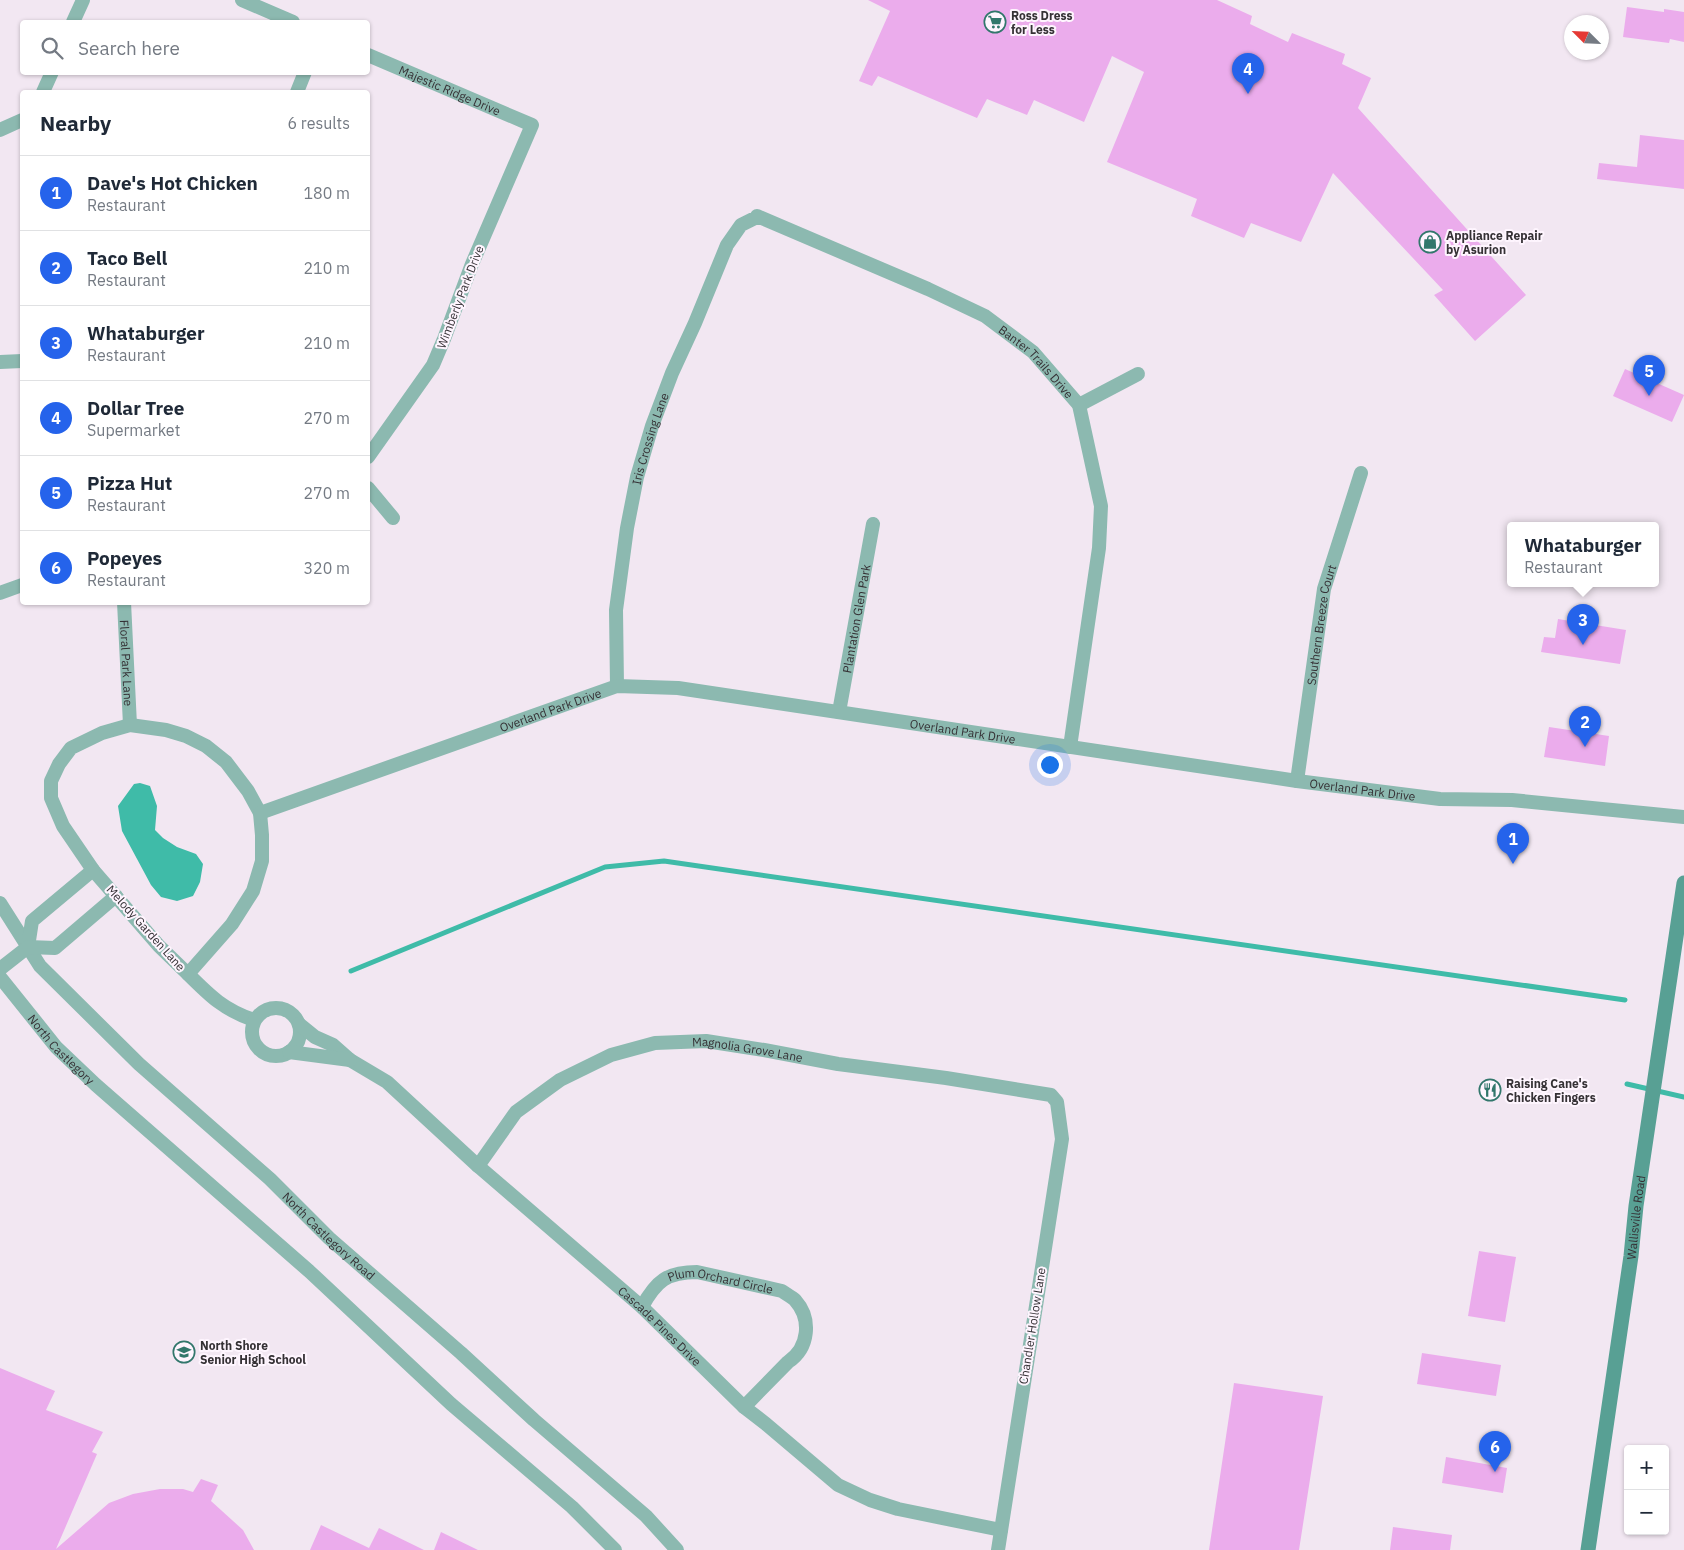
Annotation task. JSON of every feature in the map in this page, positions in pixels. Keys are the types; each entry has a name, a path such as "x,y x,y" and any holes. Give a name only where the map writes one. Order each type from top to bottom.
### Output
{"main road":[{"name":"Wallisville Road","path":"1588,1550 1646,1137 1684,884"}],"street":[{"path":"74,20 82,0"},
{"path":"242,0 288,20"},
{"name":"Majestic Ridge Drive","path":"370,56 532,125"},
{"path":"44,90 51,75"},
{"path":"298,90 304,75"},
{"path":"0,130 20,122"},
{"name":"Wimberly Park Drive","path":"370,454 433,365 472,264 532,125"},
{"name":"Banter Trails Drive","path":"757,216 928,289 985,316 1033,352 1079,405 1101,506 1099,548 1070,747"},
{"name":"Iris Crossing Lane","path":"617,686 616,610 627,528 637,477 652,426 672,373 727,245 741,225 757,216"},
{"path":"0,362 20,361"},
{"path":"1079,405 1138,374"},
{"name":"Southern Breeze Court","path":"1297,781 1324,589 1361,473"},
{"path":"370,490 392,518"},
{"name":"Plantation Glen Park","path":"839,712 873,524"},
{"path":"0,593 20,586"},
{"name":"Floral Park Lane","path":"124,605 130,725"},
{"name":"Overland Park Drive","path":"260,813 617,686 678,688 1297,781 1440,799 1512,800 1684,817"},
{"name":"Melody Garden Lane","path":"130,725 166,730 186,736 206,746 226,762 248,791 260,813 262,861 253,891 232,924 188,974 159,946 93,870 71,839 56,813 50,798 51,781 59,764 71,748 102,733 130,725"},
{"path":"28,947 32,921 93,870"},
{"path":"0,969 28,947 55,948 116,896"},
{"name":"North Castlegory Road","path":"0,903 40,966 139,1064 270,1179 329,1238 461,1353 534,1420 646,1516 677,1550"},
{"path":"188,974 215,1001 237,1014 254,1020"},
{"name":"North Castlegory","path":"0,977 56,1046 96,1085 309,1271 451,1404 572,1508 616,1550"},
{"path":"279,1007 287,1010 295,1016 299,1024 298,1041 289,1052 281,1055 273,1056 261,1051 255,1044 252,1036 254,1020 263,1011 270,1008 279,1007"},
{"name":"Cascade Pines Drive","path":"299,1024 315,1037 333,1045 350,1060 386,1082 478,1166 642,1307 744,1407 838,1486 870,1500 898,1509 1001,1530"},
{"name":"Magnolia Grove Lane","path":"478,1166 516,1112 560,1080 611,1055 655,1042 706,1041 838,1064 1036,1091 1051,1094 1057,1102"},
{"name":"Cascade Pines Drive","path":"289,1052 350,1060"},
{"name":"Chandler Hollow Lane","path":"998,1550 1062,1139 1057,1102"},
{"name":"Plum Orchard Circle","path":"642,1307 650,1291 658,1283 669,1276 683,1272 697,1272 782,1291 794,1299 802,1310 806,1322 806,1335 802,1345 794,1358 744,1407"}],"shaded area":[{"path":"140,783 150,786 157,806 155,830 177,847 196,854 203,864 200,882 193,896 177,901 161,897 151,885 122,831 118,806 134,784"}],"building":[{"path":"868,0 1217,0 1252,16 1250,24 1288,42 1292,33 1345,54 1342,64 1371,78 1358,108 1526,295 1475,341 1434,295 1443,290 1333,173 1301,242 1251,223 1244,238 1191,216 1197,199 1107,162 1144,72 1112,56 1084,122 1034,100 1027,115 987,99 977,118 878,76 872,86 859,81 890,11"},
{"path":"1627,7 1664,12 1664,9 1684,12 1684,42 1670,39 1669,43 1623,37"},
{"path":"1640,135 1684,140 1684,189 1597,179 1599,163 1637,167"},
{"path":"1625,369 1684,395 1672,422 1613,396"},
{"path":"1558,619 1626,630 1620,664 1541,652 1544,637 1555,638"},
{"path":"1549,727 1609,736 1605,766 1544,757"},
{"path":"1479,1251 1516,1257 1505,1322 1468,1316"},
{"path":"1422,1353 1501,1365 1496,1396 1417,1384"},
{"path":"0,1368 55,1391 46,1410 103,1432 92,1452 97,1454 56,1549 109,1503 133,1494 160,1489 183,1489 193,1492 201,1479 218,1485 211,1501 243,1530 254,1550 0,1550"},
{"path":"1234,1383 1323,1396 1299,1550 1209,1550"},
{"path":"1446,1457 1507,1468 1503,1493 1442,1483"},
{"path":"321,1525 369,1548 379,1528 424,1550 310,1550"},
{"path":"1393,1527 1452,1535 1450,1550 1390,1550"},
{"path":"441,1532 478,1550 434,1550"}],"waterway":[{"path":"351,971 605,867 664,861 1625,1000"},
{"path":"1627,1084 1684,1097"}],"place":[{"name":"Ross Dress for Less","path":"995,22"},
{"name":"Dollar Tree","path":"1248,94"},
{"name":"Appliance Repair by Asurion","path":"1430,242"},
{"name":"Pizza Hut","path":"1649,396"},
{"name":"Whataburger","path":"1583,645"},
{"name":"Taco Bell","path":"1585,747"},
{"name":"Dave's Hot Chicken","path":"1513,864"},
{"name":"Raising Cane's Chicken Fingers","path":"1490,1090"},
{"name":"North Shore Senior High School","path":"184,1352"},
{"name":"Popeyes","path":"1495,1472"}]}
